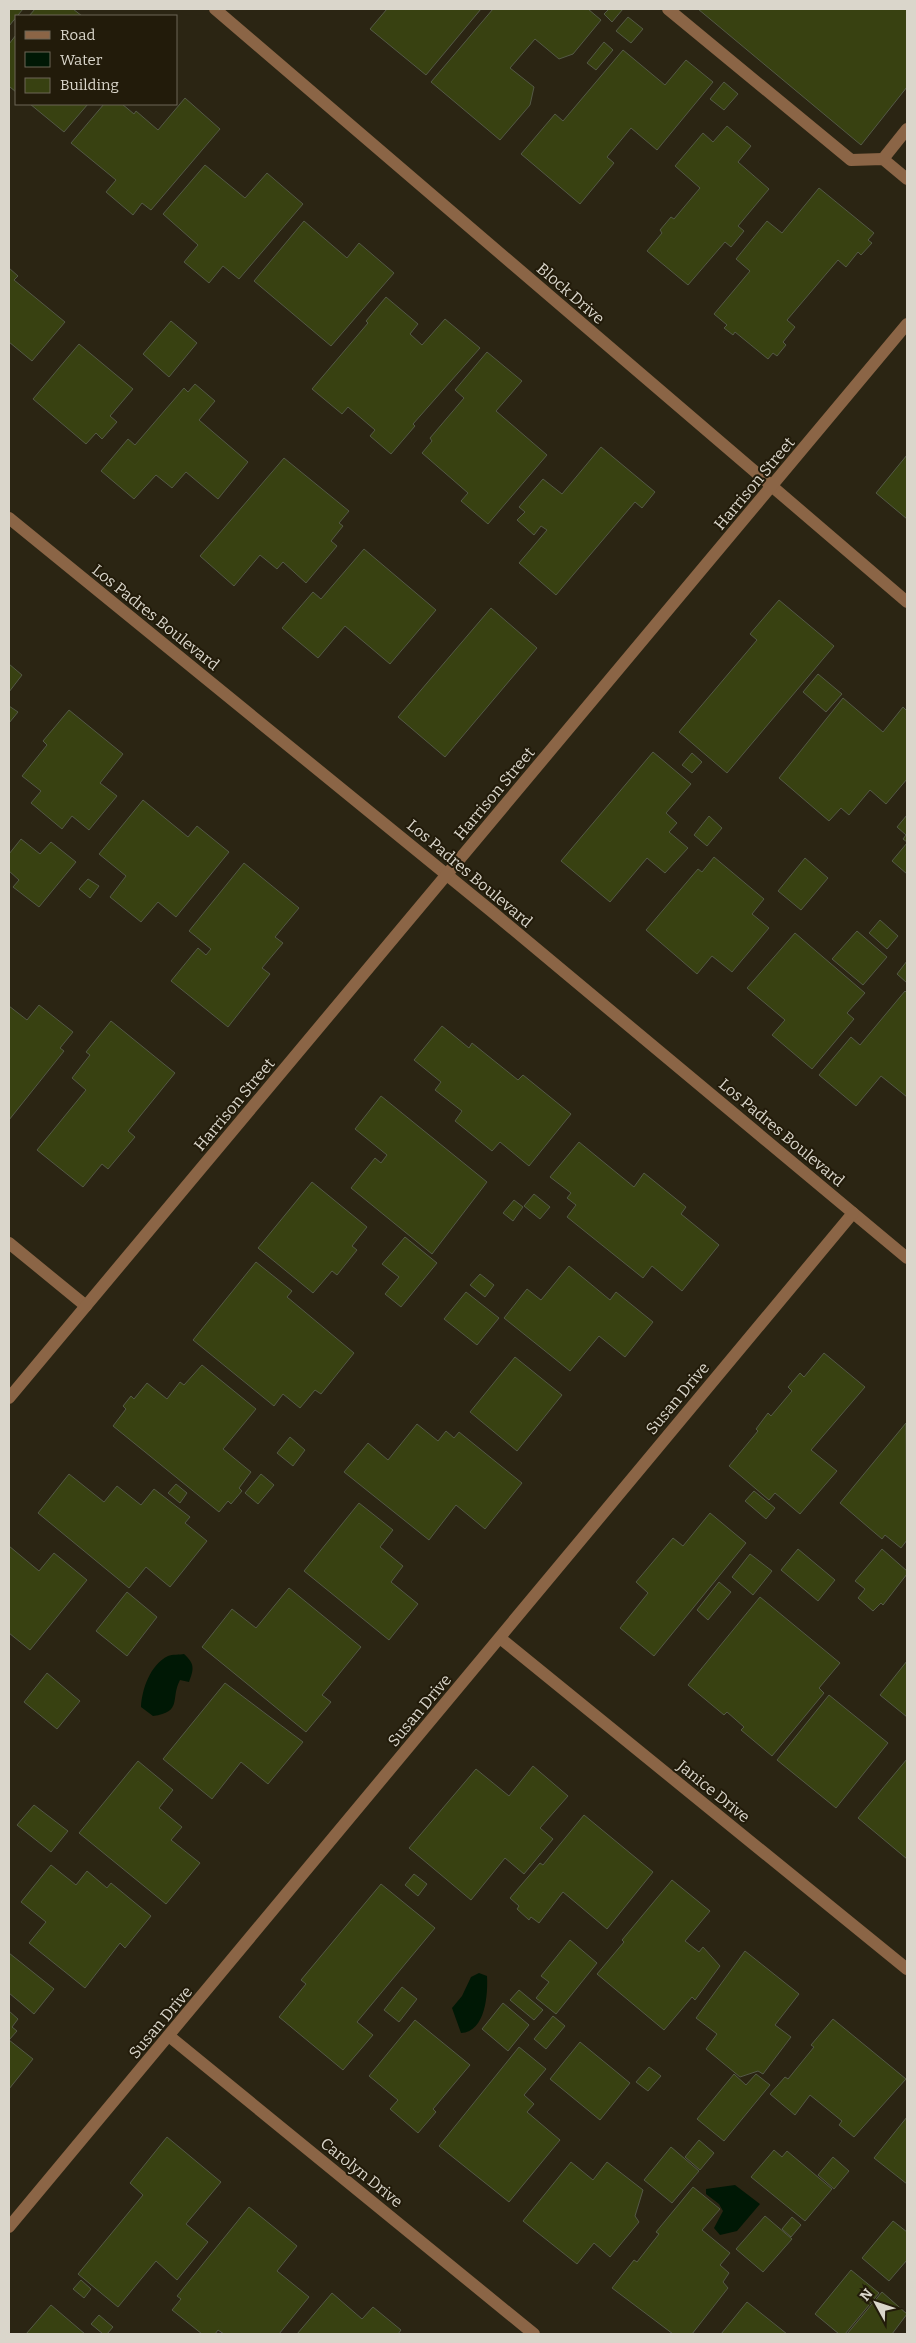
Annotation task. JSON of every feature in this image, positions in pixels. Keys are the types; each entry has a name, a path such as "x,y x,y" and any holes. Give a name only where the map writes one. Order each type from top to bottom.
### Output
{"street":[{"name":"Block Drive","path":"215,9 907,602"},
{"path":"668,9 850,160 882,159 907,179"},
{"path":"882,159 907,129"},
{"name":"Harrison Street","path":"9,1398 907,324"},
{"name":"Los Padres Boulevard","path":"9,518 447,874 907,1258"},
{"name":"Susan Drive","path":"9,2227 853,1212"},
{"path":"9,1243 86,1306"},
{"name":"Janice Drive","path":"500,1638 907,1969"},
{"name":"Carolyn Drive","path":"169,2036 534,2334"}],"water":[{"path":"184,1654 192,1664 192,1674 189,1682 180,1680 172,1708 162,1714 153,1716 141,1707 148,1678 156,1665 162,1660 170,1655"},
{"path":"479,1973 487,1976 484,2010 476,2026 469,2031 461,2033 452,2008 462,1996 471,1977"},
{"path":"735,2185 760,2204 737,2231 720,2235 714,2228 723,2211 719,2204 706,2194 706,2189"}],"building":[{"path":"9,9 23,9 18,15 15,15 15,19 9,26"},
{"path":"35,9 73,9 81,15 30,15"},
{"path":"387,9 481,9 426,75 370,29"},
{"path":"493,9 588,9 601,20 573,54 559,59 535,39 510,68 534,87 530,105 500,140 431,82"},
{"path":"609,9 623,9 612,22 604,14"},
{"path":"698,9 907,9 907,87 861,145"},
{"path":"628,17 643,29 631,43 616,31"},
{"path":"15,36 15,91 10,87 9,89 9,44"},
{"path":"604,42 613,50 596,70 587,63"},
{"path":"623,50 665,85 686,60 713,82 657,150 631,128 607,157 614,163 580,204 521,154 555,114 563,121"},
{"path":"724,82 738,94 724,110 710,99"},
{"path":"185,98 220,129 151,210 142,203 133,215 106,192 116,180 71,143 103,105 123,105 134,114 136,111 158,130"},
{"path":"31,105 87,105 64,132"},
{"path":"727,126 751,146 738,162 769,189 738,226 744,231 731,247 725,242 688,285 647,251 662,233 660,230 671,217 674,219 700,188 675,166 703,133 713,142"},
{"path":"205,165 245,198 267,173 303,204 239,279 223,266 209,283 184,262 198,245 163,214"},
{"path":"819,188 874,233 868,240 872,243 861,255 858,252 846,267 838,260 787,320 795,327 783,342 786,345 777,356 773,353 768,359 735,332 733,335 724,328 727,325 714,314 750,271 736,259 767,221 782,233"},
{"path":"304,221 347,258 359,243 394,273 331,346 254,281"},
{"path":"9,268 18,276 14,280 65,322 32,361 9,342"},
{"path":"386,297 418,324 410,334 422,345 445,319 480,348 413,424 415,426 391,454 370,436 375,430 348,407 342,414 312,389 368,323 366,321"},
{"path":"171,321 197,343 169,377 143,354"},
{"path":"79,344 133,389 110,416 117,422 102,439 96,433 86,444 33,399"},
{"path":"487,352 522,381 496,411 547,455 488,524 461,501 468,493 422,453 432,441 430,438 464,398 455,390"},
{"path":"195,384 215,401 199,420 248,462 218,499 186,472 172,488 156,475 134,499 101,471 128,439 135,445 184,388 188,392"},
{"path":"601,447 655,492 642,508 635,502 556,595 519,563 547,530 541,526 534,535 517,520 525,512 519,507 543,479 562,494"},
{"path":"907,455 907,519 876,493"},
{"path":"284,458 349,511 339,523 343,526 331,541 337,546 306,583 283,562 277,569 260,555 234,586 200,556"},
{"path":"364,549 436,610 390,664 345,626 318,658 282,628 313,592 321,599"},
{"path":"779,600 834,646 727,773 679,732 757,640 750,634"},
{"path":"491,608 537,648 445,757 398,717"},
{"path":"9,664 22,675 9,692"},
{"path":"818,674 842,694 826,712 803,692"},
{"path":"843,698 883,732 903,707 907,711 907,779 886,804 870,790 849,815 841,808 829,821 779,778"},
{"path":"9,706 18,712 9,723"},
{"path":"69,710 123,754 100,783 117,796 89,830 72,816 62,829 31,803 41,791 22,776 47,745 43,741"},
{"path":"653,752 691,784 666,813 677,823 669,832 688,848 665,873 647,858 610,902 561,861"},
{"path":"692,753 702,762 692,773 682,765"},
{"path":"143,800 188,837 197,826 229,852 176,917 158,902 141,922 110,897 126,876 99,854"},
{"path":"907,815 907,842 903,839 906,835 897,827"},
{"path":"709,816 722,828 707,846 694,835"},
{"path":"21,839 40,854 51,842 76,862 39,907 13,887 19,880 9,871 9,854"},
{"path":"907,843 907,874 892,861"},
{"path":"714,857 764,899 752,914 769,928 732,972 712,956 697,974 646,930 698,869 702,872"},
{"path":"805,858 828,878 801,910 778,891"},
{"path":"244,863 299,908 275,937 283,943 262,968 270,974 228,1027 171,981 198,948 206,955 211,949 189,931"},
{"path":"88,879 99,886 90,898 79,889"},
{"path":"880,920 898,936 887,949 869,933"},
{"path":"857,931 887,957 863,985 832,959"},
{"path":"795,933 865,993 847,1013 854,1019 812,1069 772,1035 785,1020 747,988"},
{"path":"907,961 907,983 897,974"},
{"path":"905,991 907,993 907,1097 881,1076 856,1106 819,1075 851,1037 860,1045"},
{"path":"39,1005 73,1032 60,1048 64,1051 9,1120 9,1006 27,1020"},
{"path":"111,1021 175,1073 128,1131 135,1137 108,1169 102,1164 83,1187 37,1150 86,1090 72,1078 90,1055 86,1052"},
{"path":"442,1026 469,1048 472,1043 518,1080 523,1075 571,1114 529,1166 500,1142 492,1151 455,1121 462,1111 435,1090 441,1082 414,1060"},
{"path":"381,1096 487,1182 432,1254 351,1188 375,1158 381,1163 387,1155 355,1129"},
{"path":"579,1142 634,1187 644,1173 686,1207 681,1214 719,1245 682,1291 652,1266 643,1278 567,1217 576,1205 567,1198 571,1193 550,1177"},
{"path":"312,1182 367,1227 352,1246 357,1250 337,1275 332,1271 313,1293 258,1248"},
{"path":"534,1194 550,1207 540,1219 524,1206"},
{"path":"514,1200 523,1207 513,1221 503,1213"},
{"path":"405,1237 437,1263 401,1307 385,1294 399,1277 382,1264"},
{"path":"256,1262 292,1291 287,1297 354,1353 321,1394 315,1390 300,1408 283,1394 274,1406 193,1340"},
{"path":"569,1266 610,1300 616,1292 653,1322 625,1357 599,1336 570,1371 504,1318 527,1289 541,1300"},
{"path":"480,1274 494,1285 485,1297 470,1285"},
{"path":"466,1292 499,1318 477,1345 444,1319"},
{"path":"824,1353 865,1387 811,1450 837,1471 800,1514 775,1493 769,1500 729,1466 758,1431 756,1429 768,1413 771,1416 792,1391 788,1387 800,1373 804,1377"},
{"path":"515,1357 562,1395 517,1451 470,1412"},
{"path":"202,1365 256,1409 223,1449 251,1472 239,1488 242,1491 231,1504 228,1501 219,1512 113,1426 126,1409 123,1406 131,1396 134,1399 147,1383 167,1399 180,1382 184,1385"},
{"path":"906,1423 907,1540 901,1548 885,1535 882,1539 840,1503"},
{"path":"417,1424 438,1441 446,1431 454,1438 459,1432 522,1483 485,1529 456,1505 429,1540 344,1472 368,1443 388,1460"},
{"path":"290,1437 305,1450 293,1466 277,1453"},
{"path":"69,1474 104,1502 117,1486 141,1505 154,1489 190,1517 185,1523 207,1541 170,1587 146,1567 129,1588 38,1513"},
{"path":"261,1474 274,1485 258,1504 245,1493"},
{"path":"176,1484 187,1493 180,1503 168,1493"},
{"path":"754,1491 775,1508 766,1519 745,1501"},
{"path":"359,1503 393,1530 380,1547 403,1566 391,1582 418,1604 389,1640 304,1571"},
{"path":"710,1513 746,1543 654,1656 620,1628 648,1593 636,1582 673,1538 683,1546"},
{"path":"9,1546 39,1571 54,1553 87,1580 30,1650 9,1633"},
{"path":"798,1549 835,1580 818,1601 781,1570"},
{"path":"882,1549 907,1571 907,1574 883,1605 881,1603 873,1611 858,1598 865,1589 855,1581"},
{"path":"750,1554 772,1571 753,1595 732,1577"},
{"path":"719,1582 731,1592 708,1620 697,1610"},
{"path":"289,1588 361,1647 322,1695 331,1702 306,1732 202,1647 232,1609 256,1628"},
{"path":"127,1592 157,1617 127,1656 96,1631"},
{"path":"760,1597 840,1663 819,1688 824,1693 772,1756 741,1730 744,1727 727,1712 724,1715 688,1685"},
{"path":"907,1661 907,1717 880,1695"},
{"path":"47,1673 80,1701 57,1729 24,1702"},
{"path":"225,1683 303,1742 268,1784 241,1762 212,1799 163,1759"},
{"path":"829,1695 888,1743 836,1808 777,1760"},
{"path":"907,1759 907,1859 858,1818"},
{"path":"138,1761 173,1790 159,1808 182,1827 171,1840 200,1863 166,1904 79,1833"},
{"path":"533,1766 568,1796 540,1828 553,1839 524,1874 505,1858 471,1900 409,1848 476,1769 509,1796"},
{"path":"34,1805 68,1831 51,1852 17,1825"},
{"path":"584,1815 653,1872 607,1929 563,1892 539,1923 531,1917 529,1920 517,1909 519,1906 510,1898 540,1863 543,1865"},
{"path":"51,1865 76,1885 87,1871 107,1888 111,1883 151,1916 125,1948 120,1943 85,1988 29,1943 46,1922 21,1902"},
{"path":"414,1874 427,1884 418,1896 405,1885"},
{"path":"672,1880 710,1911 685,1941 699,1952 703,1947 720,1966 695,2000 692,1997 664,2030 597,1974 624,1942 622,1940"},
{"path":"381,1884 435,1928 357,2022 373,2035 343,2070 279,2017 306,1984 301,1980"},
{"path":"570,1940 597,1963 556,2014 536,1998 549,1982 541,1976"},
{"path":"745,1951 799,1994 775,2025 791,2037 763,2074 758,2071 740,2077 706,2049 717,2034 696,2018"},
{"path":"9,1953 54,1989 34,2014 9,1993"},
{"path":"402,1987 417,1999 399,2022 384,2010"},
{"path":"519,1990 543,2010 534,2020 510,2000"},
{"path":"503,2003 529,2025 508,2051 482,2029"},
{"path":"9,2011 18,2019 12,2027 17,2031 9,2040"},
{"path":"553,2016 565,2026 546,2049 534,2039"},
{"path":"833,2019 906,2079 854,2137 839,2125 842,2121 810,2095 795,2115 770,2094 785,2077 788,2079 814,2047 811,2045"},
{"path":"415,2020 470,2065 433,2109 436,2112 418,2133 390,2109 398,2100 369,2076"},
{"path":"9,2040 33,2059 9,2089"},
{"path":"580,2042 630,2083 600,2120 550,2079"},
{"path":"519,2047 546,2069 524,2095 534,2104 527,2112 560,2140 509,2202 439,2146"},
{"path":"649,2067 661,2076 648,2091 636,2082"},
{"path":"734,2074 746,2085 756,2074 770,2085 724,2141 697,2119"},
{"path":"907,2117 907,2184 874,2158"},
{"path":"167,2137 221,2182 186,2224 208,2242 177,2280 156,2261 118,2307 78,2274 143,2195 130,2183"},
{"path":"699,2140 714,2153 700,2170 685,2157"},
{"path":"671,2147 699,2171 672,2203 644,2180"},
{"path":"774,2150 782,2157 787,2151 832,2189 805,2221 751,2177"},
{"path":"833,2157 849,2171 834,2189 818,2175"},
{"path":"571,2162 593,2180 607,2162 643,2190 635,2216 639,2222 610,2257 594,2243 577,2264 523,2221"},
{"path":"693,2187 720,2209 702,2230 730,2253 720,2265 729,2273 723,2282 728,2288 692,2334 673,2334 612,2288 634,2260 637,2262 659,2234 656,2232"},
{"path":"249,2207 297,2246 277,2271 309,2297 279,2334 224,2334 218,2330 215,2334 202,2334 172,2310 181,2299 177,2296"},
{"path":"765,2216 792,2239 763,2272 736,2249"},
{"path":"792,2217 801,2225 791,2237 782,2229"},
{"path":"893,2221 907,2232 907,2260 889,2281 862,2258"},
{"path":"851,2270 879,2293 845,2334 839,2334 815,2314"},
{"path":"81,2280 91,2289 84,2298 73,2289"},
{"path":"882,2292 907,2314 892,2334 847,2334"},
{"path":"332,2293 362,2319 373,2307 401,2330 398,2334 297,2334"},
{"path":"747,2302 787,2334 721,2334"},
{"path":"51,2305 85,2334 26,2334"},
{"path":"99,2315 113,2327 107,2334 103,2334 91,2324"}]}
